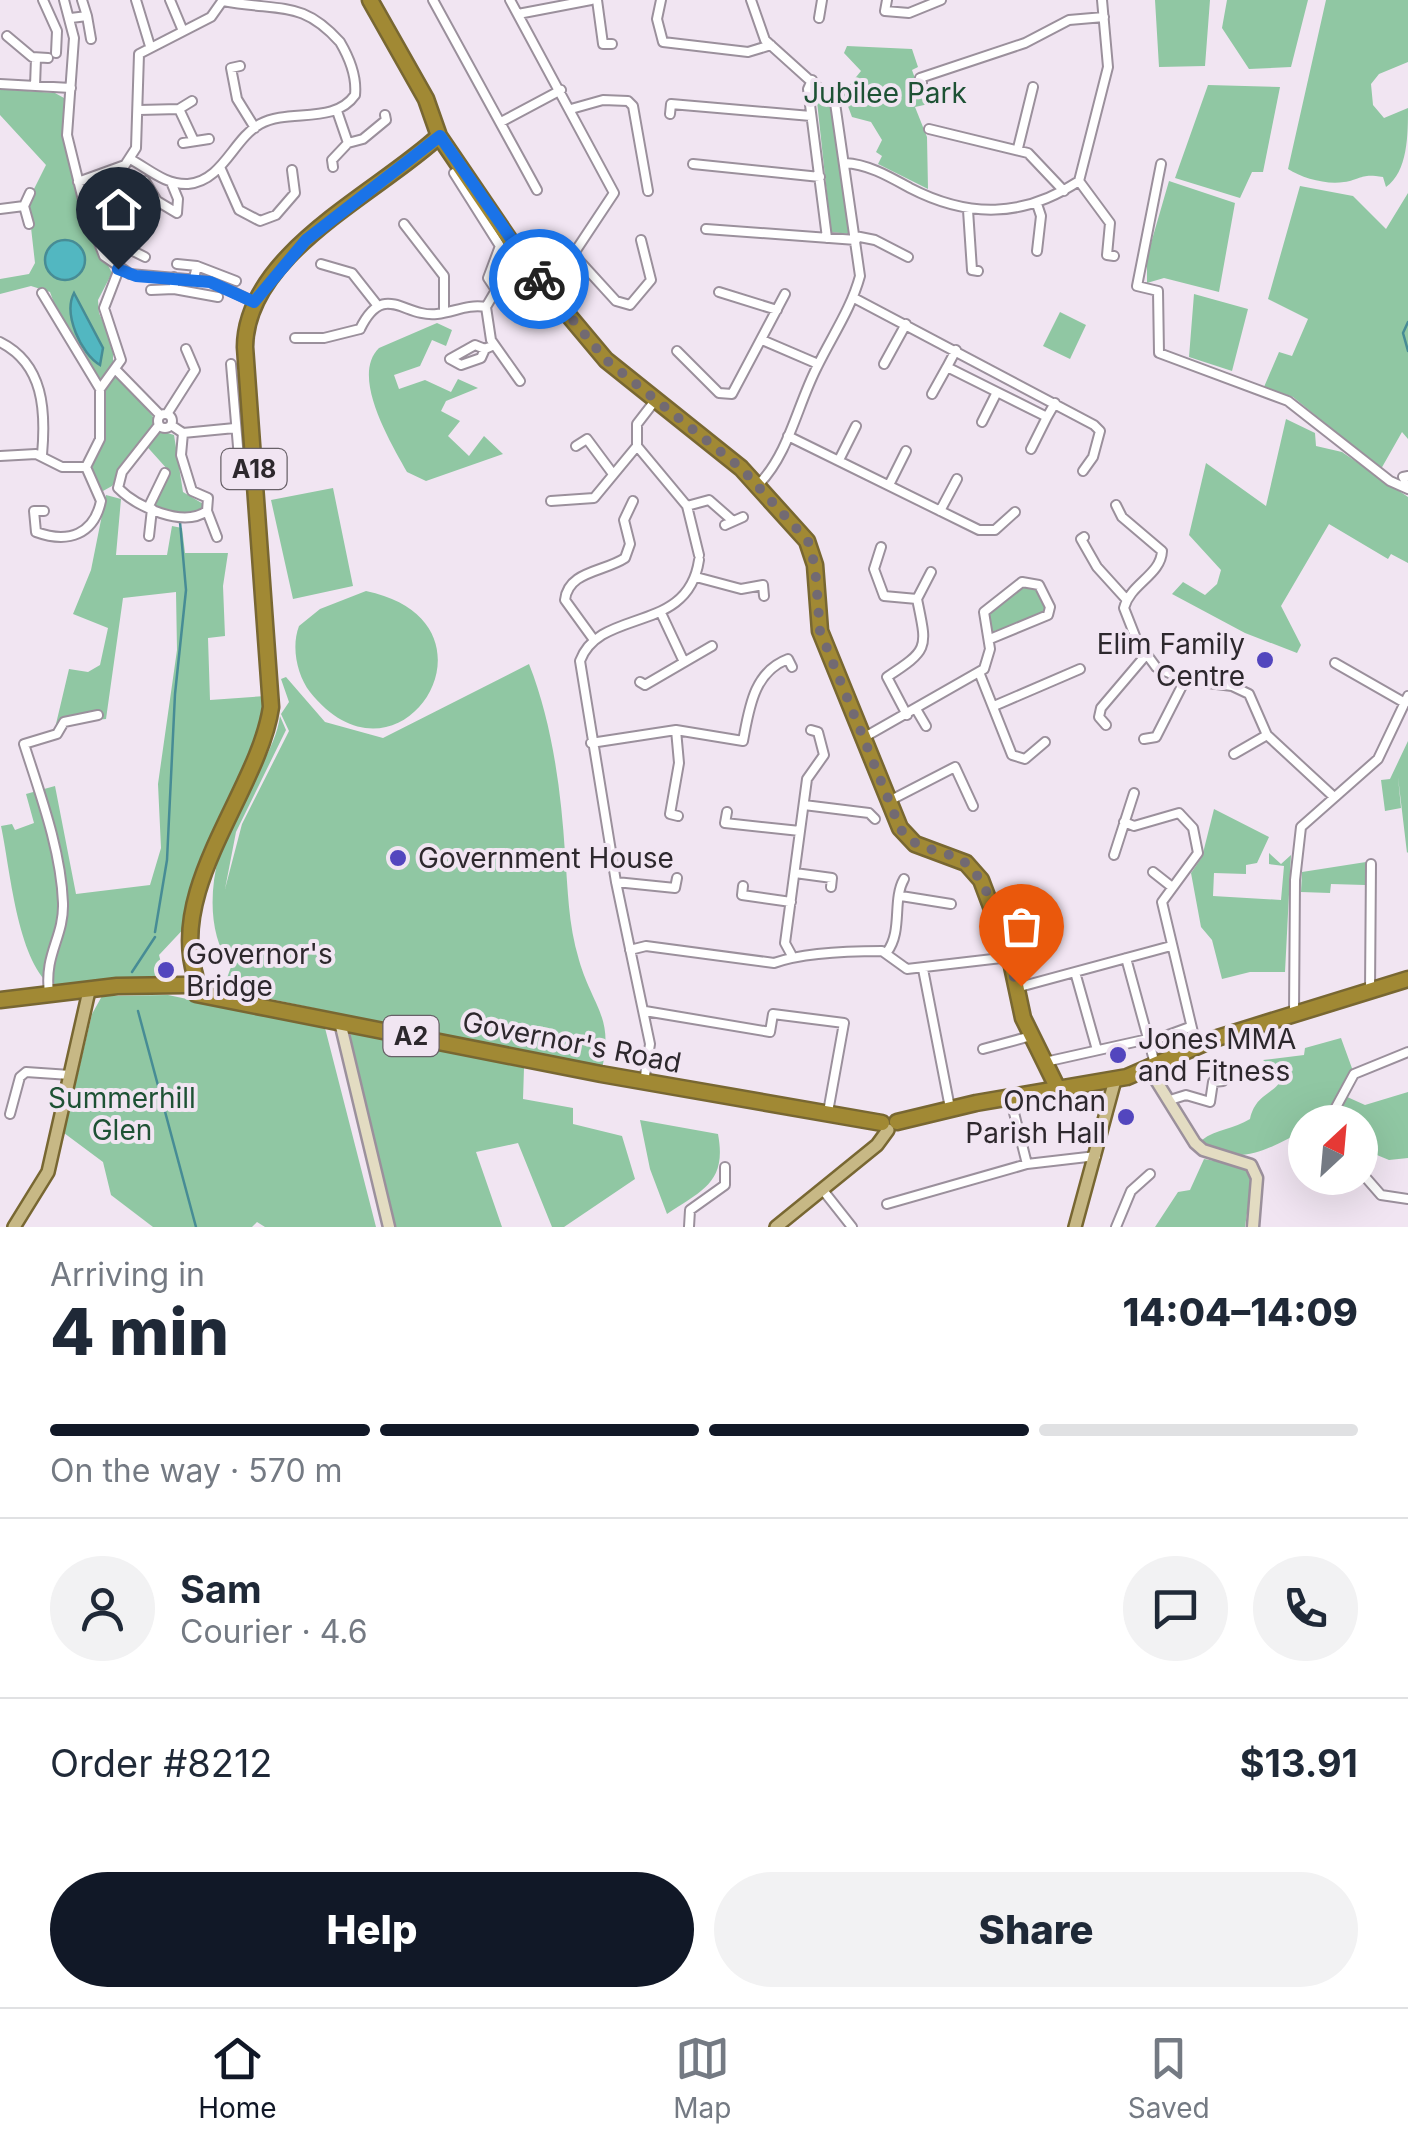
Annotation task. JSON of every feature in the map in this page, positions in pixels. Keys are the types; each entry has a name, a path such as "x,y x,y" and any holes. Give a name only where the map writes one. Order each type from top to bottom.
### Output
{"highway":[{"path":"370,0 426,99 440,136 528,267 606,360 759,484 812,551 820,631 889,801 906,838 962,860 973,870 990,900 1032,1036 1058,1089"},
{"name":"A18","path":"195,984 191,942 210,856 263,743 271,707 245,347 254,302 306,240 440,136"},
{"name":"A2","path":"889,1125 950,1108 1116,1080 1196,1045 1408,979"},
{"name":"A2","path":"0,1000 117,986 195,984"},
{"name":"Governor's Road","path":"195,984 253,1004 340,1022 889,1125"}],"main road":[{"path":"14,1227 48,1172 73,1076 89,991"},
{"path":"340,1022 389,1227"},
{"path":"1153,1067 1186,1132 1203,1150 1252,1165 1257,1178 1253,1227"},
{"path":"1079,1225 1116,1080"},
{"path":"776,1227 889,1125"}],"street":[{"path":"7,36 36,58 52,56 56,30 42,0"},
{"path":"64,0 73,29 67,135 78,182 104,256 118,269 136,276 194,278 226,287 254,302"},
{"path":"82,0 92,39"},
{"path":"136,0 150,46"},
{"path":"170,0 183,30"},
{"path":"433,0 537,190"},
{"path":"510,0 614,194 549,291"},
{"path":"518,14 594,0 603,44"},
{"path":"661,0 657,19 664,42 748,52 771,45"},
{"path":"751,0 761,34 835,103 860,276 854,298 818,364 776,466 759,484"},
{"path":"819,18 822,0"},
{"path":"887,0 884,15 909,13 940,0"},
{"path":"845,164 860,164 933,200 968,210 1006,211 1037,204 1064,191 1078,181 1108,67 1102,0"},
{"path":"78,182 130,159 139,134 136,61 150,46 211,17 223,1 250,7 298,1 317,10 345,51 356,85 350,103 338,111 291,116 255,128 220,167 197,182 171,182 130,159"},
{"path":"72,18 87,16"},
{"path":"920,78 1025,43 1068,20 1104,17"},
{"path":"56,30 73,29"},
{"path":"34,86 36,58"},
{"path":"240,66 231,68 237,100 255,128"},
{"path":"812,80 812,116 826,238"},
{"path":"0,84 71,88"},
{"path":"501,122 561,90"},
{"path":"1018,148 1029,90"},
{"path":"670,114 671,99 812,116"},
{"path":"138,110 179,109 192,100"},
{"path":"571,109 603,100 628,101 633,106 648,191"},
{"path":"179,109 194,141"},
{"path":"338,111 348,143"},
{"path":"332,162 348,143 364,139 388,120"},
{"path":"936,127 1018,148 1039,159 1064,191"},
{"path":"183,144 208,139"},
{"path":"692,164 820,176"},
{"path":"1161,164 1137,286 1158,291 1160,353 1288,401 1390,481 1408,487"},
{"path":"220,167 239,210 260,221 276,215 295,193 292,170"},
{"path":"455,180 498,242 498,260 488,278 496,290"},
{"path":"145,181 157,201 178,213 171,182"},
{"path":"1078,181 1111,226 1107,255"},
{"path":"157,201 174,192"},
{"path":"29,224 24,206 30,193"},
{"path":"97,200 107,232 119,244 146,257"},
{"path":"1037,204 1041,216 1037,251"},
{"path":"0,209 24,206"},
{"path":"968,210 971,270"},
{"path":"404,224 444,276 444,312"},
{"path":"706,229 876,240 908,258"},
{"path":"96,236 107,232"},
{"path":"574,254 616,301 630,306 650,280 641,240"},
{"path":"177,264 197,266 236,281"},
{"path":"321,264 352,273 378,306"},
{"path":"194,278 197,266"},
{"path":"520,381 490,347 486,307 496,290 528,267"},
{"path":"100,389 117,371 121,354 105,318 104,300 118,269"},
{"path":"174,277 174,289"},
{"path":"151,290 174,289 218,297"},
{"path":"720,292 777,310"},
{"path":"42,294 100,389 100,438 86,467"},
{"path":"677,351 719,393 728,396 735,392 785,294"},
{"path":"854,298 1055,403 1100,431 1093,457 1083,471"},
{"path":"295,338 324,338 361,330 378,306 392,303 430,314 468,306 486,307"},
{"path":"884,364 906,324"},
{"path":"762,340 818,364"},
{"path":"0,342 19,353 37,376 42,455"},
{"path":"186,349 194,370 118,481 121,492 150,508 182,518 207,512"},
{"path":"932,394 956,350"},
{"path":"232,367 242,479"},
{"path":"948,367 1047,418"},
{"path":"117,371 162,418 183,433 235,428"},
{"path":"982,422 997,392"},
{"path":"644,1082 650,1044 616,882 580,661 594,640 662,613 677,602 696,577 699,557 687,506 637,446 637,424 654,402"},
{"path":"1031,448 1055,403"},
{"path":"839,460 856,426"},
{"path":"183,433 185,476 192,491 208,498 207,512 217,537"},
{"path":"788,436 987,532 1016,512"},
{"path":"576,446 587,438 613,474"},
{"path":"551,501 594,498 637,446"},
{"path":"890,485 906,451"},
{"path":"0,456 42,455 62,467 86,467"},
{"path":"24,510 39,511 36,532 44,535 82,534 91,528 102,500 86,467"},
{"path":"149,536 150,508 165,473"},
{"path":"1408,476 1404,477 1408,487"},
{"path":"940,511 957,479"},
{"path":"687,506 709,500 729,523 743,517"},
{"path":"594,640 565,600 570,584 577,578 625,558 630,544 624,520 633,501"},
{"path":"1121,504 1122,517 1155,542 1163,555 1160,564 1126,599"},
{"path":"1084,537 1081,538 1093,562 1126,599 1126,617 1144,652 1164,672 1185,680 1232,686 1249,694 1267,735 1334,798"},
{"path":"881,547 874,569 884,596 917,599"},
{"path":"574,566 577,578"},
{"path":"887,677 924,650 917,599 931,572"},
{"path":"760,574 764,596"},
{"path":"696,577 741,589 763,585"},
{"path":"863,738 979,672 990,656 984,620 990,606 1027,580 1039,585 1050,607 1048,615 990,639"},
{"path":"662,613 684,662"},
{"path":"640,682 645,684 712,646"},
{"path":"1106,725 1099,718 1101,708 1144,652"},
{"path":"742,753 754,692 776,665 788,659 792,667"},
{"path":"1294,1014 1299,834 1310,815 1378,759 1406,700 1335,662"},
{"path":"880,665 906,715"},
{"path":"979,672 1012,755 1024,759 1045,742"},
{"path":"994,706 1079,674"},
{"path":"1144,739 1156,737 1185,680"},
{"path":"916,709 926,726"},
{"path":"49,993 47,957 60,933 63,903 24,744 57,734 64,722 98,715"},
{"path":"592,743 676,730 743,741"},
{"path":"676,730 679,763 670,814 678,816"},
{"path":"791,954 786,943 808,774 824,755 818,732 811,730"},
{"path":"1234,754 1267,735"},
{"path":"889,801 955,767 974,806"},
{"path":"1114,855 1134,793"},
{"path":"804,805 869,813 875,819"},
{"path":"727,812 725,827 800,832"},
{"path":"1124,822 1134,826 1179,813 1188,818 1198,853 1162,902 1196,1045"},
{"path":"1370,990 1372,864"},
{"path":"1153,872 1172,887"},
{"path":"795,873 832,879"},
{"path":"616,882 675,891 677,878"},
{"path":"630,950 646,946 774,963 791,954 810,958 887,952 894,943 904,879"},
{"path":"742,895 791,902"},
{"path":"900,896 950,904"},
{"path":"1016,988 1171,946"},
{"path":"887,952 902,968 923,969 1010,957"},
{"path":"1126,958 1153,1067"},
{"path":"923,969 950,1108"},
{"path":"1075,972 1097,1050"},
{"path":"644,1011 770,1032 773,1014 844,1023 828,1112"},
{"path":"1045,1062 1190,1027"},
{"path":"983,1049 1032,1036"},
{"path":"1337,1105 1354,1074 1408,1052"},
{"path":"10,1114 20,1078 26,1072 73,1076"},
{"path":"1170,1100 1186,1095 1210,1102 1212,1082 1224,1080"},
{"path":"1010,1097 1026,1164"},
{"path":"888,1204 1026,1164 1096,1156"},
{"path":"688,1227 690,1210 725,1185 724,1167"},
{"path":"1116,1227 1131,1191 1150,1174"},
{"path":"822,1189 852,1227"},
{"path":"1378,1192 1408,1199"}],"green space":[{"path":"1155,0 1210,0 1205,66 1159,67"},
{"path":"1227,0 1308,0 1291,67 1249,69 1222,28"},
{"path":"1326,0 1408,0 1408,62 1379,74 1371,84 1373,105 1384,118 1408,108 1403,162 1386,187 1383,177 1330,182 1288,169"},
{"name":"Jubilee Park","path":"847,46 912,49 918,67 912,70 918,87 927,86 933,103 915,107 927,137 928,189 878,164 882,156 876,152 882,140 871,122 852,117 843,93 861,71 844,53"},
{"path":"1208,85 1280,87 1263,172 1252,172 1240,198 1175,178"},
{"path":"0,89 55,93 64,98 66,145 76,189 112,273 98,300 99,313 113,345 113,368 154,418 158,430 174,435 183,492 205,505 194,517 155,507 168,470 142,441 112,486 103,491 91,472 99,441 98,395 50,292 31,286 0,294 0,279 29,274 35,263 28,201 46,165 0,115"},
{"path":"816,92 834,111 850,234 831,232"},
{"path":"1169,181 1235,203 1219,292 1164,278 1147,283 1147,257"},
{"path":"1300,186 1353,196 1386,229 1408,193 1408,439 1402,432 1381,469 1293,397 1264,387 1279,352 1292,356 1308,319 1268,299"},
{"path":"1194,294 1248,309 1232,371 1189,357"},
{"path":"1060,312 1086,325 1070,359 1043,346"},
{"path":"437,323 452,330 446,346 432,340 420,366 394,375 399,389 425,380 451,392 458,379 478,388 446,401 441,411 460,421 448,436 469,456 484,436 503,454 426,481 407,472 376,410 369,375 371,360 379,348"},
{"path":"1286,419 1315,433 1316,446 1342,452 1408,497 1408,563 1391,554 1388,559 1329,524 1281,606 1301,645 1297,653 1245,633 1172,594 1183,582 1205,595 1217,584 1221,570 1189,535 1206,463 1266,506"},
{"path":"333,488 353,586 293,599 271,500"},
{"path":"106,495 121,499 116,555 167,555 172,526 182,528 185,553 228,553 223,586 225,636 208,638 210,700 266,696 262,729 220,814 190,922 159,955 165,978 51,986 39,973 23,935 1,826 12,824 15,830 34,823 26,794 55,786 76,894 150,885 161,848 158,784 177,650 176,592 123,598 106,719 56,724 69,669 88,672 100,665 108,628 73,614 91,570"},
{"path":"1028,583 1037,586 1047,612 992,632 988,611"},
{"path":"366,591 410,609 433,636 437,666 428,696 407,718 378,728 344,721 310,692 296,652 299,626 320,609"},
{"name":"Government House","path":"529,664 554,757 575,946 604,1024 602,1069 223,989 231,967 216,932 215,873 233,816 267,755 280,716 286,730 236,832 225,889 242,824 289,731 281,714 289,702 281,679 286,677 325,722 383,738"},
{"path":"1408,741 1407,853 1398,777 1401,808 1385,811 1381,780 1390,779"},
{"path":"1214,809 1269,837 1257,863 1246,865 1246,874 1214,873 1213,896 1281,900 1284,866 1269,864 1269,853 1281,864 1291,855 1285,972 1250,972 1222,979 1212,940 1201,927 1191,873 1202,857"},
{"path":"1366,862 1365,885 1331,884 1330,893 1301,892 1302,872"},
{"name":"Summerhill Glen","path":"168,995 325,1028 376,1227 265,1227 257,1222 252,1227 153,1227 111,1195 103,1162 64,1133 92,1014 102,996"},
{"path":"354,1030 524,1068 523,1099 573,1108 573,1124 622,1136 635,1179 564,1227 552,1227 518,1143 476,1152 502,1227 396,1227 346,1040"},
{"path":"1341,1038 1353,1071 1332,1105 1288,1105 1288,1138 1254,1153 1227,1154 1202,1140 1250,1119 1257,1104 1280,1082 1284,1075 1263,1060 1304,1055 1305,1048"},
{"path":"1408,1092 1408,1158 1389,1160 1378,1155 1378,1105 1365,1105"},
{"path":"1345,1096 1365,1105 1340,1105"},
{"path":"640,1120 718,1134 720,1150 715,1174 701,1191 667,1214 650,1169"},
{"path":"1204,1159 1247,1167 1252,1178 1245,1227 1155,1227 1178,1192 1190,1190"}],"water":[{"path":"65,240 79,246 85,260 79,274 65,280 51,274 45,260 51,246"},
{"path":"74,293 103,348 100,365 86,352 72,322"}],"waterway":[{"path":"1408,322 1403,333 1408,351"},
{"path":"155,932 167,860 175,694 186,590 180,522"},
{"path":"132,972 155,937"},
{"path":"138,1011 196,1227"}],"way so far":[{"path":"539,279 606,360 759,484 808,541 815,566 820,631 900,828 915,844 962,860 981,880 1010,957 1016,988 1021,986"}],"place":[{"name":"Elim Family Centre","path":"1265,660"},
{"name":"Government House","path":"398,858"},
{"name":"Governor's Bridge","path":"166,970"},
{"name":"Jones MMA and Fitness","path":"1118,1055"},
{"name":"Onchan Parish Hall","path":"1126,1117"}],"route":[{"path":"118,269 136,276 194,278 226,287 254,302 306,240 440,136 539,279"}]}
